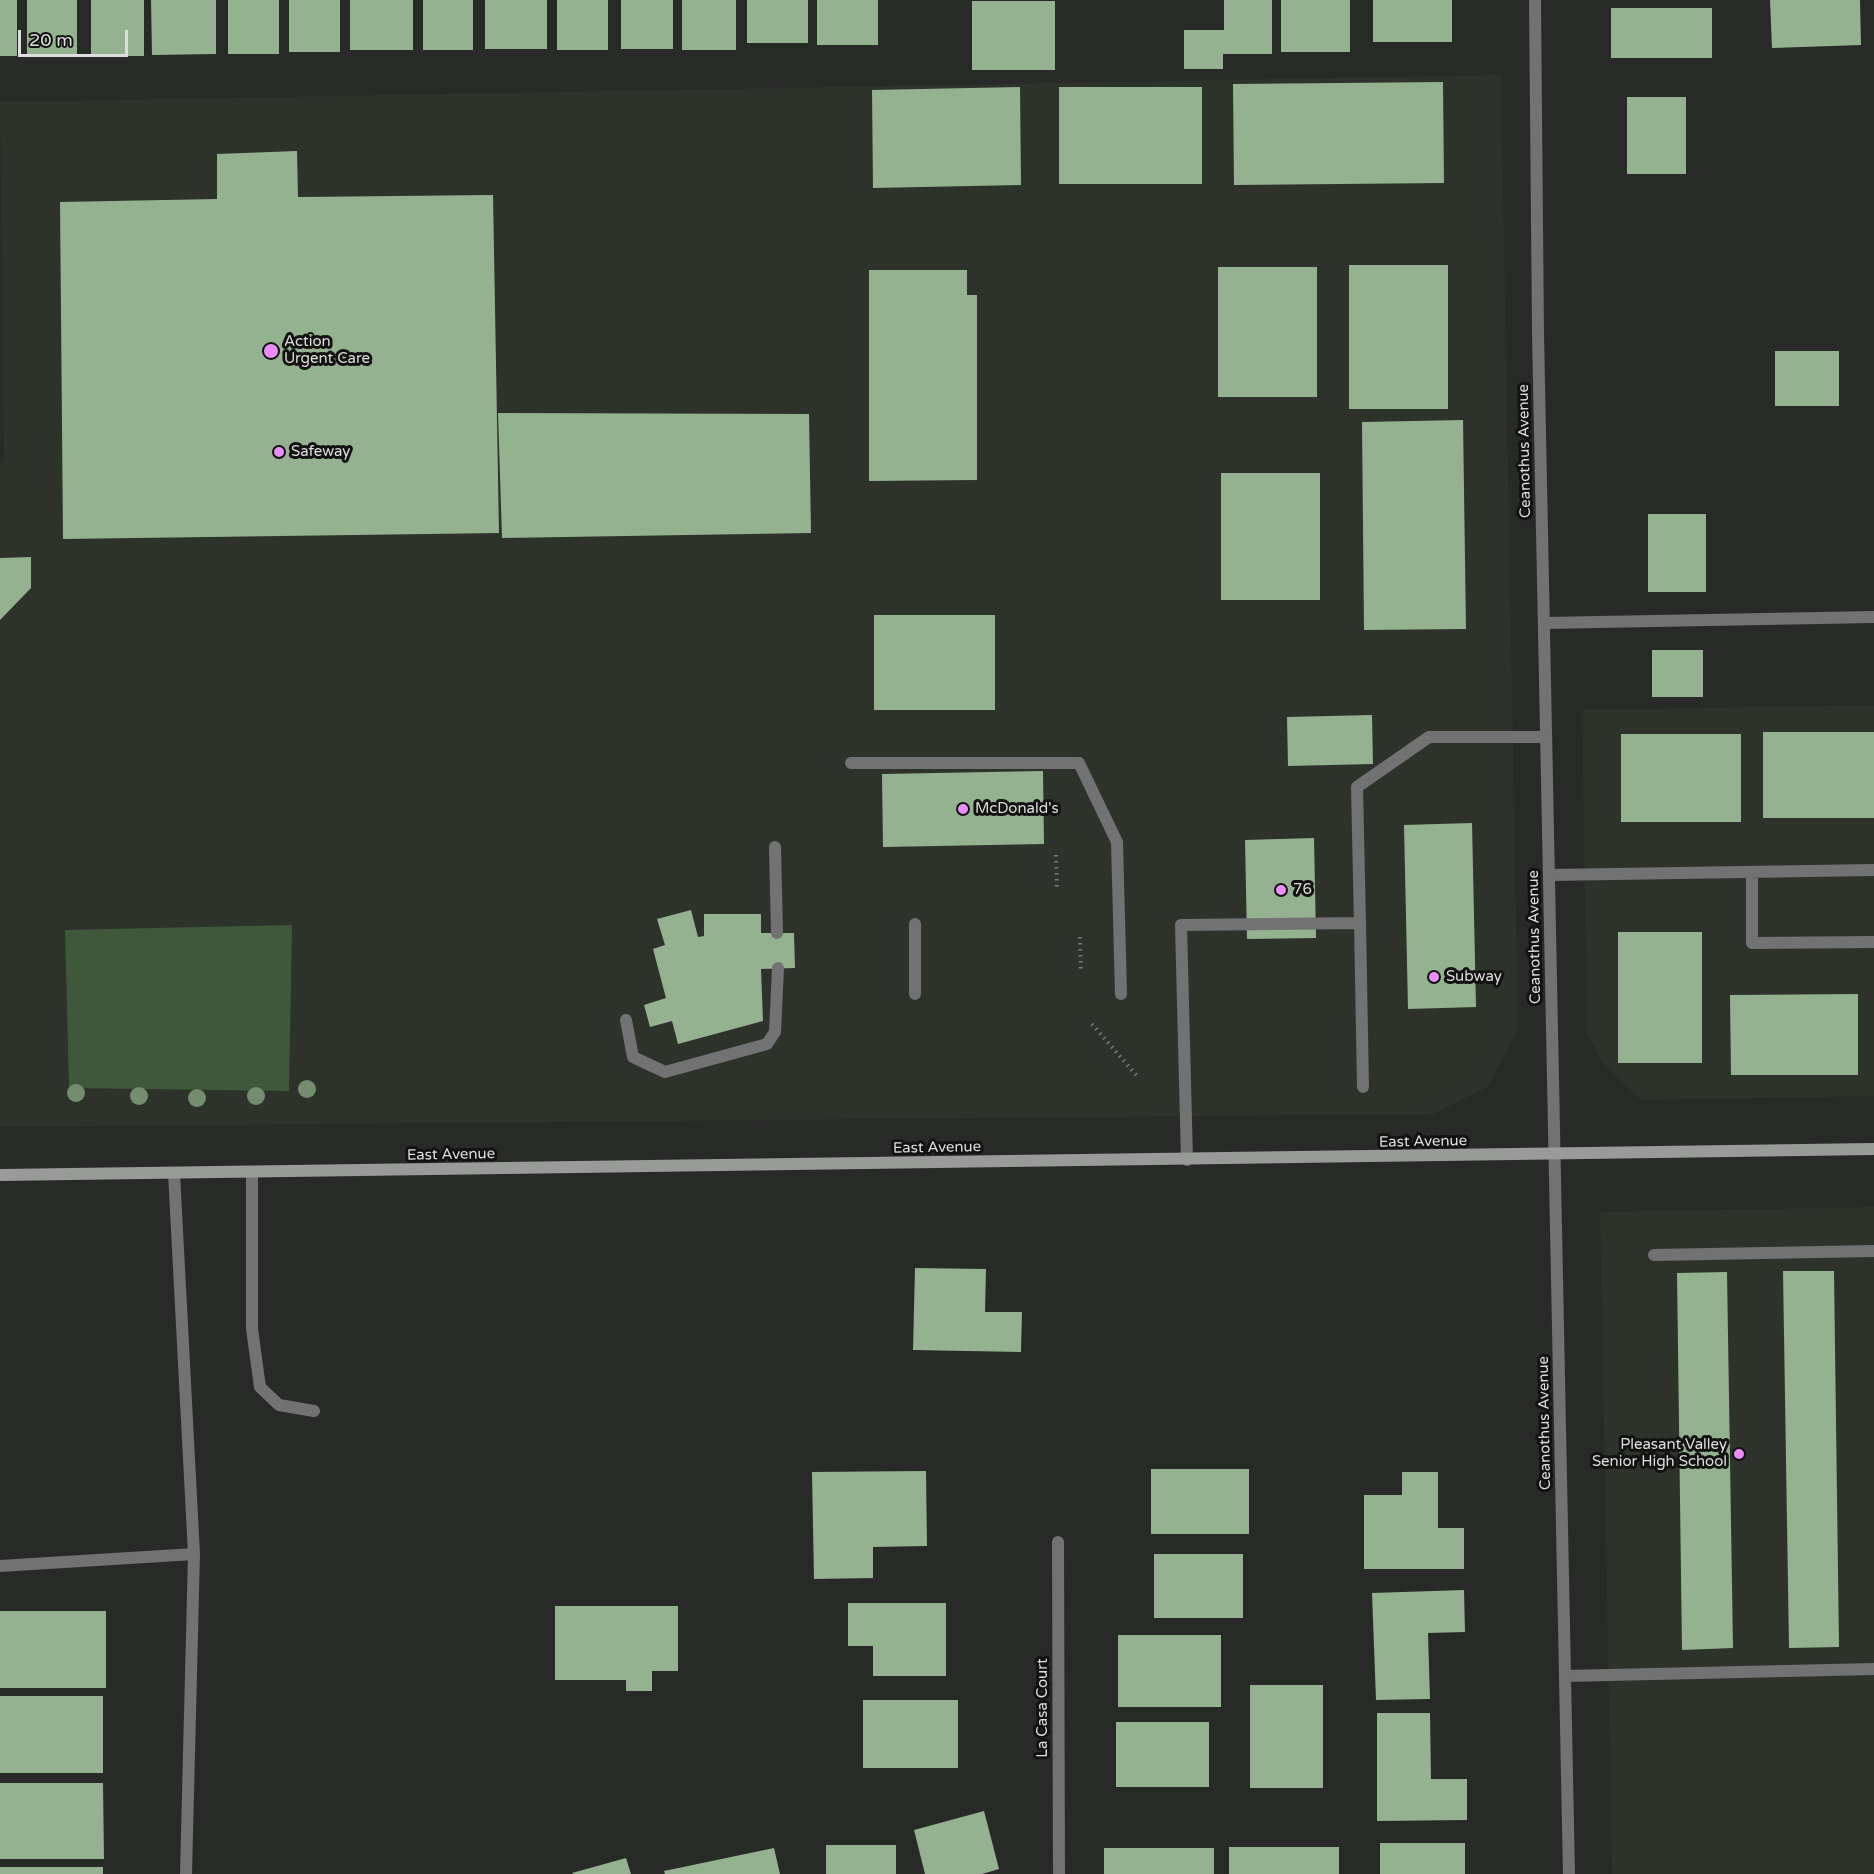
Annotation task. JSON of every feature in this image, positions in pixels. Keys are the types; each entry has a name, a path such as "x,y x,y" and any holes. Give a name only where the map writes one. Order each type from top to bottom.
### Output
{"main road":[{"name":"East Avenue","path":"0,1175 1874,1149"}],"street":[{"name":"Ceanothus Avenue","path":"1535,0 1545,737 1569,1874"},
{"path":"1544,623 1874,617"},
{"path":"1363,1087 1357,787 1429,737 1545,737"},
{"path":"851,763 1079,763 1117,842 1121,925 1121,994"},
{"path":"776,847 777,933"},
{"path":"1549,875 1874,870"},
{"path":"1752,872 1752,943 1874,942"},
{"path":"1187,1160 1180,925 1360,923"},
{"path":"915,924 915,994"},
{"path":"626,1020 633,1057 665,1072 767,1044 775,1032 778,968"},
{"path":"252,1172 252,1329 260,1387 279,1405 314,1412"},
{"path":"174,1173 194,1554 186,1874"},
{"path":"1654,1255 1874,1251"},
{"name":"La Casa Court","path":"1058,1542 1059,1874"},
{"path":"0,1566 194,1554"},
{"path":"1565,1676 1874,1669"}],"path":[{"path":"1056,855 1057,890"},
{"path":"1080,937 1081,972"},
{"path":"1092,1024 1137,1076"}],"shaded area":[{"path":"1501,75 1518,1029 1488,1087 1433,1114 0,1127 0,463 4,462 0,102"},
{"path":"1874,705 1874,1096 1641,1100 1602,1062 1587,1033 1582,710"},
{"name":"Pleasant Valley Senior High School","path":"1874,1207 1874,1874 1612,1874 1600,1212"}],"green space":[{"path":"292,925 289,1091 69,1088 65,930"}],"building":[{"path":"0,0 17,0 17,56 0,56"},
{"path":"27,0 77,0 77,55 27,55"},
{"path":"91,0 144,0 144,56 91,56"},
{"path":"151,0 216,0 216,54 152,55"},
{"path":"228,0 279,0 279,54 228,54"},
{"path":"289,0 340,0 340,52 289,52"},
{"path":"350,0 413,0 413,50 350,50"},
{"path":"423,0 473,0 473,50 423,50"},
{"path":"485,0 547,0 547,49 485,49"},
{"path":"557,0 608,0 608,50 557,50"},
{"path":"621,0 673,0 673,49 621,49"},
{"path":"682,0 736,0 736,50 682,50"},
{"path":"747,0 808,0 808,43 747,43"},
{"path":"817,0 878,0 878,45 817,45"},
{"path":"1224,0 1272,0 1272,54 1223,54 1223,69 1184,69 1184,30 1224,30"},
{"path":"1281,0 1350,0 1350,52 1281,52"},
{"path":"1373,0 1452,0 1452,42 1373,42"},
{"path":"1770,0 1860,0 1861,45 1772,48"},
{"path":"972,1 1055,1 1055,70 972,70"},
{"path":"1611,8 1712,8 1712,58 1611,58"},
{"path":"1443,82 1444,183 1234,185 1233,84"},
{"path":"1020,87 1021,185 873,188 872,90"},
{"path":"1059,87 1202,87 1202,184 1059,184"},
{"path":"1627,97 1686,97 1686,174 1627,174"},
{"path":"297,151 298,197 493,195 499,533 63,539 60,202 217,199 217,154"},
{"path":"1349,265 1448,265 1448,409 1349,409"},
{"path":"1218,267 1317,267 1317,397 1218,397"},
{"path":"869,270 967,270 967,295 977,295 977,480 869,481"},
{"path":"1775,351 1839,351 1839,406 1775,406"},
{"path":"498,413 809,414 811,533 502,538"},
{"path":"1463,420 1466,629 1364,630 1362,422"},
{"path":"1221,473 1320,473 1320,600 1221,600"},
{"path":"1648,514 1706,514 1706,592 1648,592"},
{"path":"31,557 31,588 0,620 0,558"},
{"path":"874,615 995,615 995,710 874,710"},
{"path":"1652,650 1703,650 1703,697 1652,697"},
{"path":"1372,715 1373,764 1288,766 1287,717"},
{"path":"1763,732 1874,732 1874,818 1763,818"},
{"path":"1621,734 1741,734 1741,822 1621,822"},
{"name":"McDonald's","path":"1043,771 1044,844 883,847 882,774"},
{"path":"1472,823 1476,1007 1408,1009 1404,825"},
{"path":"1314,838 1316,938 1247,939 1245,840"},
{"path":"691,910 698,937 704,936 704,914 761,914 761,933 794,933 795,968 761,969 763,1021 678,1044 672,1021 650,1027 644,1005 666,998 653,949 665,945 657,919"},
{"path":"1618,932 1702,932 1702,1063 1618,1063"},
{"path":"1858,994 1858,1075 1731,1075 1730,995"},
{"path":"915,1268 986,1269 985,1312 1022,1312 1021,1352 913,1350"},
{"path":"1783,1271 1834,1271 1839,1647 1789,1648"},
{"path":"1727,1272 1733,1648 1682,1650 1677,1273"},
{"path":"1151,1469 1249,1469 1249,1534 1151,1534"},
{"path":"926,1471 927,1546 873,1547 873,1578 814,1579 812,1472"},
{"path":"1402,1472 1438,1472 1438,1528 1464,1528 1464,1569 1364,1569 1364,1495 1402,1495"},
{"path":"1154,1554 1243,1554 1243,1618 1154,1618"},
{"path":"1464,1590 1465,1632 1428,1633 1430,1699 1376,1700 1372,1593"},
{"path":"848,1603 946,1603 946,1676 873,1676 873,1646 848,1646"},
{"path":"555,1606 678,1606 678,1671 652,1671 652,1691 626,1691 626,1680 555,1680"},
{"path":"0,1611 106,1611 106,1688 0,1688"},
{"path":"1118,1635 1221,1635 1221,1707 1118,1707"},
{"path":"1250,1685 1323,1685 1323,1788 1250,1788"},
{"path":"0,1696 103,1696 103,1773 0,1773"},
{"path":"863,1700 958,1700 958,1768 863,1768"},
{"path":"1377,1713 1430,1713 1431,1779 1467,1779 1467,1820 1377,1821"},
{"path":"1116,1722 1209,1722 1209,1787 1116,1787"},
{"path":"0,1783 103,1783 104,1859 0,1859"},
{"path":"984,1811 999,1869 982,1874 925,1874 914,1830"},
{"path":"1380,1843 1465,1843 1465,1874 1380,1874"},
{"path":"826,1845 896,1845 896,1874 826,1874"},
{"path":"1229,1847 1339,1847 1339,1874 1229,1874"},
{"path":"774,1848 780,1874 665,1874 664,1871"},
{"path":"1104,1848 1214,1848 1214,1874 1104,1874"},
{"path":"626,1858 631,1874 572,1873"},
{"path":"0,1867 103,1867 103,1874 0,1874"}],"place":[{"name":"Action Urgent Care","path":"271,351"},
{"name":"Safeway","path":"279,452"},
{"name":"McDonald's","path":"963,809"},
{"name":"76","path":"1281,890"},
{"name":"Subway","path":"1434,977"},
{"name":"Pleasant Valley Senior High School","path":"1739,1454"}]}
